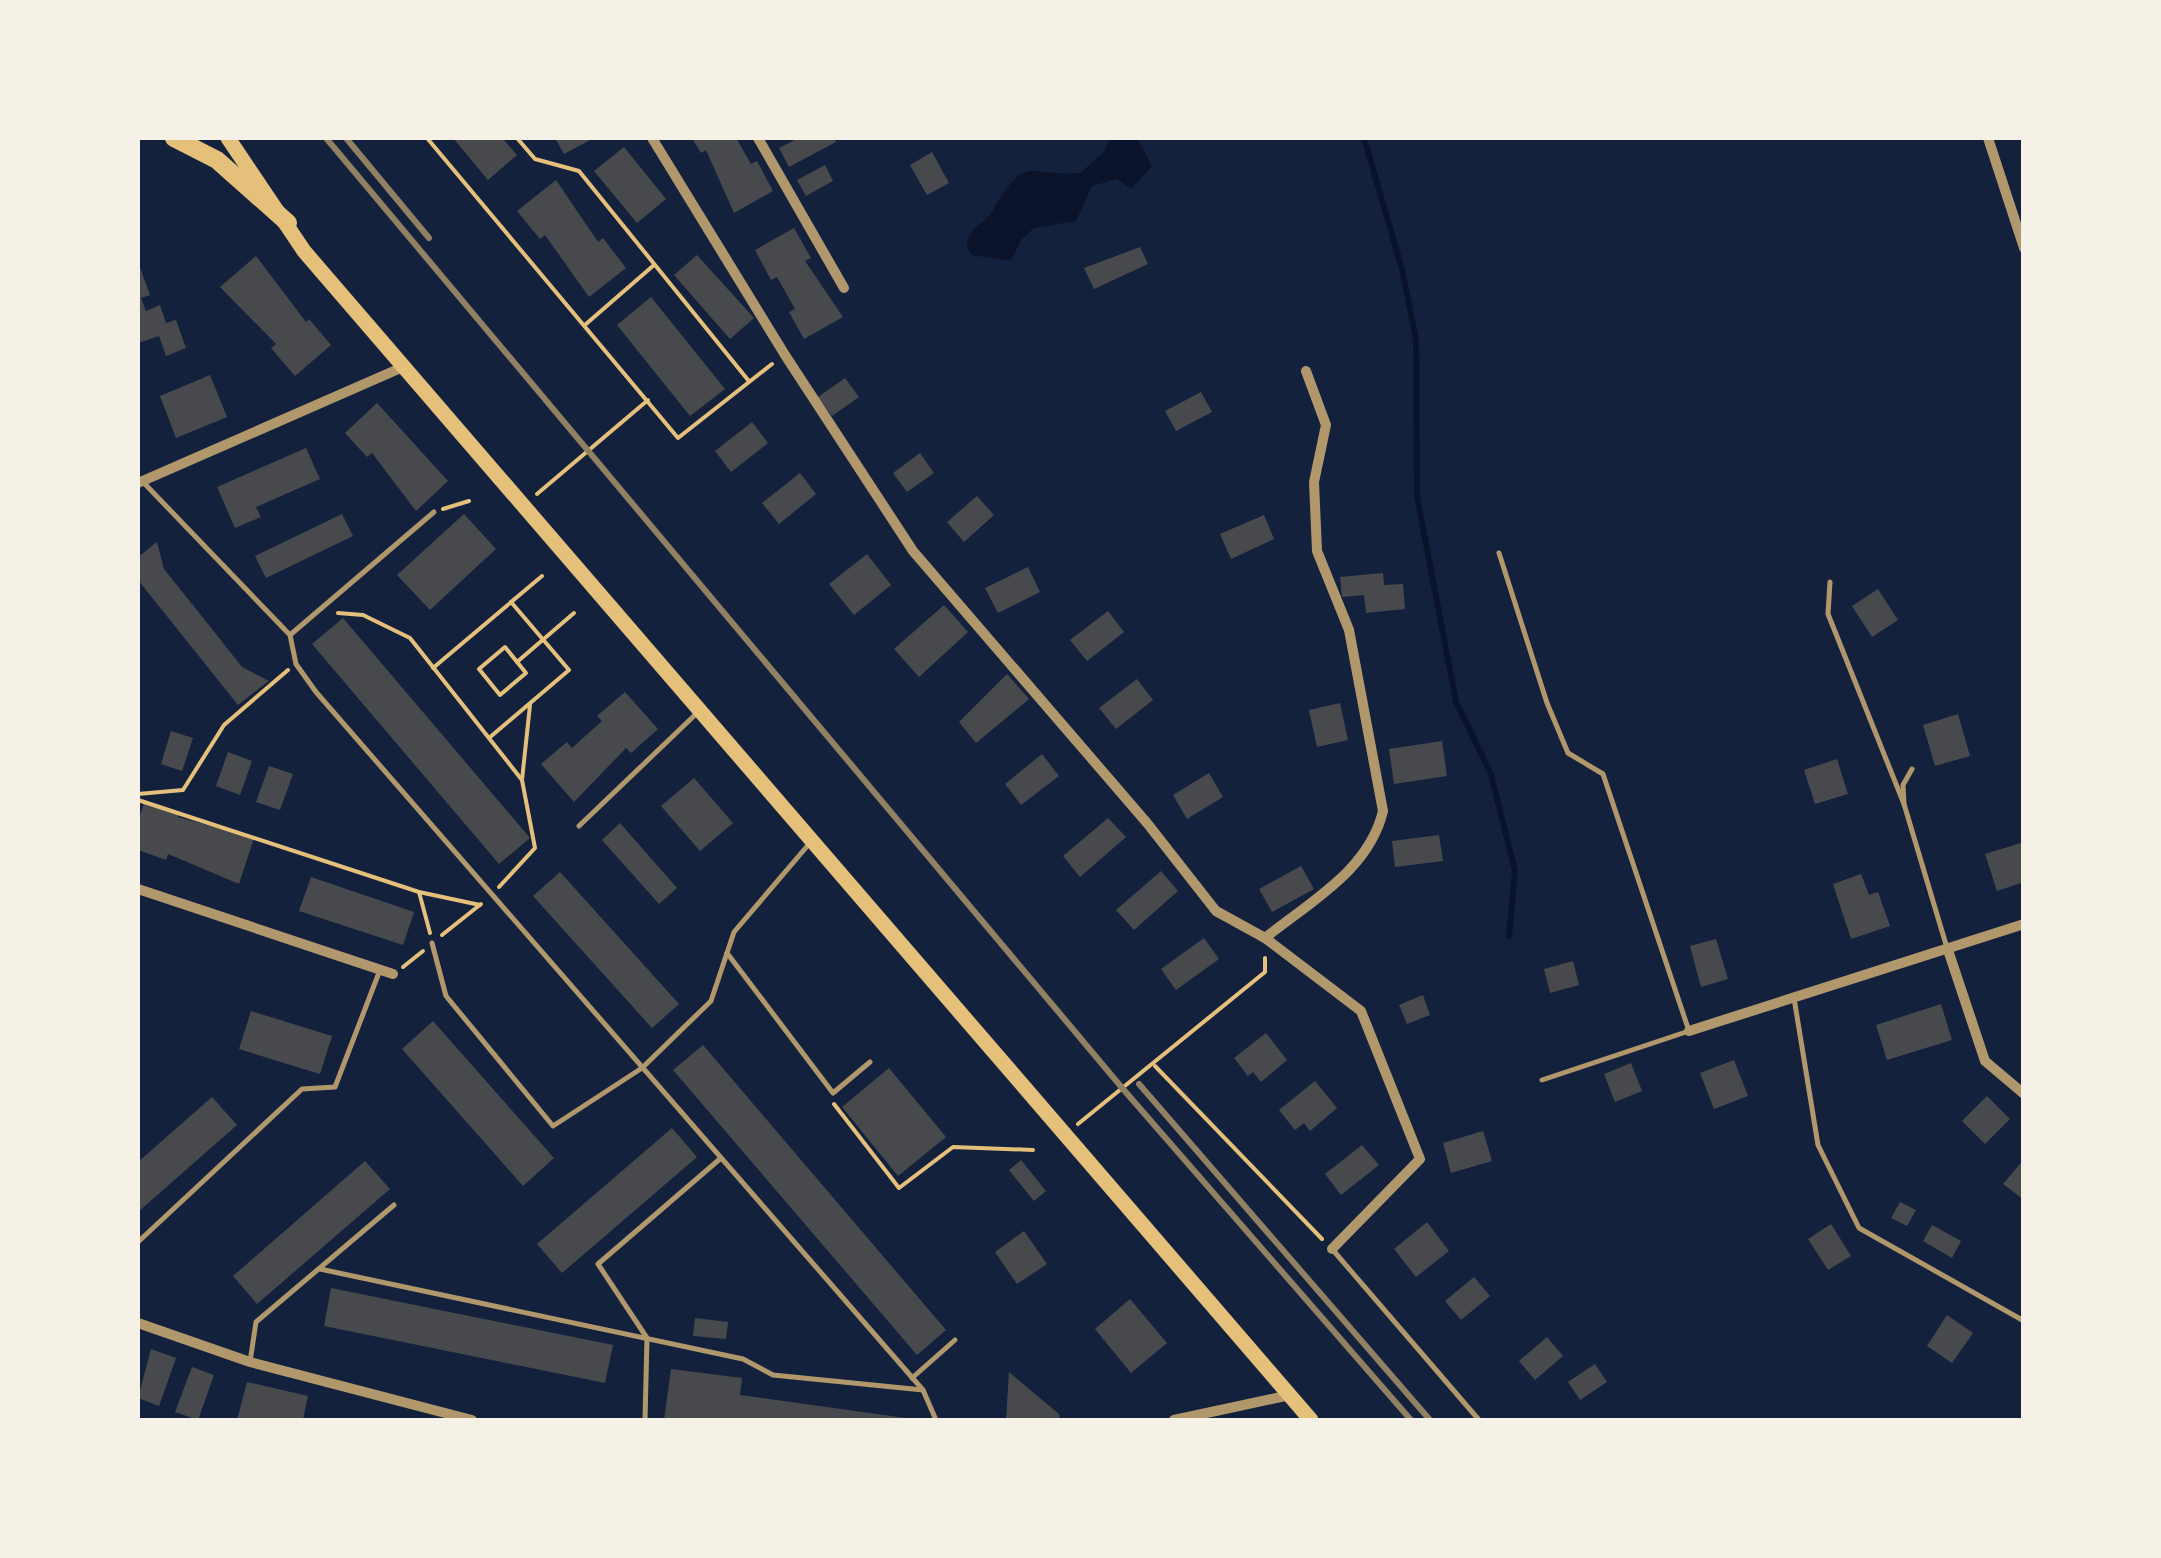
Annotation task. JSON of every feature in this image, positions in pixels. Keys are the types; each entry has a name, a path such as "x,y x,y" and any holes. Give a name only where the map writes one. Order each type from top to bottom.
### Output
{"main road":[{"path":"174,138 217,160 288,224"},
{"path":"228,138 304,251 1312,1420"}],"street":[{"path":"652,138 785,355 914,551 1006,664 1147,823 1216,911 1266,938 1360,1010 1420,1160 1332,1249"},
{"path":"758,138 844,288"},
{"path":"1988,138 2024,248"},
{"path":"140,482 403,368"},
{"path":"1266,938 1359,862 1377,837 1383,810 1350,630 1318,551 1314,482 1326,426 1306,371"},
{"path":"138,889 393,974"},
{"path":"1689,1031 2024,924"},
{"path":"1948,950 1985,1060 2024,1094"},
{"path":"138,1323 250,1362 472,1420"},
{"path":"1174,1420 1291,1395"}],"lane":[{"path":"140,482 290,634 296,664 923,1390 936,1420"},
{"path":"290,634 434,512"},
{"path":"1499,553 1568,753 1603,774 1689,1031 1542,1080"},
{"path":"1830,582 1828,614 1904,804 1948,950"},
{"path":"579,826 699,711"},
{"path":"1904,804 1903,785 1912,769"},
{"path":"432,943 446,996 552,1126 642,1068 711,1001 734,932 788,864 812,842"},
{"path":"728,953 832,1093 870,1062"},
{"path":"138,1242 302,1089 334,1087 380,970"},
{"path":"1794,998 1818,1145 1859,1228 2024,1321"},
{"path":"644,1420 648,1338 598,1264 721,1158"},
{"path":"250,1362 256,1322 394,1205"},
{"path":"1332,1249 1478,1420"},
{"path":"320,1269 744,1359 773,1375 923,1390"},
{"path":"912,1378 955,1340"}],"path":[{"path":"427,138 678,438 785,355"},
{"path":"516,138 535,159 579,171 748,380"},
{"path":"585,324 654,265"},
{"path":"533,497 648,400"},
{"path":"434,512 469,501"},
{"path":"433,668 542,576"},
{"path":"490,738 568,670 511,602"},
{"path":"318,611 363,614 410,638 522,780"},
{"path":"517,662 574,613"},
{"path":"505,648 517,662 526,673 500,695 479,669 505,648"},
{"path":"138,797 183,790 224,725 296,664"},
{"path":"393,974 492,895 535,848 522,780 530,702"},
{"path":"138,797 418,892 480,904"},
{"path":"418,892 432,943"},
{"path":"1096,1111 1266,972 1266,938"},
{"path":"1155,1066 1332,1249"},
{"path":"832,1093 836,1111 899,1188 953,1147 1033,1150"}],"water":[{"path":"1110,138 1137,138 1152,166 1131,189 1117,179 1092,186 1076,221 1034,228 1021,240 1011,261 972,255 967,248 970,235 1022,173 1080,173 1104,152"}],"building":[{"path":"453,138 502,138 517,155 488,180"},
{"path":"555,138 594,138 564,154"},
{"path":"692,138 736,138 751,164 757,161 773,191 734,213 706,150 701,153"},
{"path":"799,138 834,138 836,142 789,167 779,148"},
{"path":"624,147 666,199 637,223 594,171"},
{"path":"932,152 949,183 927,195 910,165"},
{"path":"825,165 833,181 806,196 797,180"},
{"path":"556,180 598,242 603,238 626,268 589,297 545,235 540,239 517,211"},
{"path":"794,228 811,258 805,261 843,317 804,339 789,312 795,309 777,277 771,280 755,250"},
{"path":"1140,247 1148,264 1094,289 1084,268"},
{"path":"697,255 754,318 730,339 674,275"},
{"path":"256,256 306,322 309,319 331,345 295,376 271,348 276,344 220,287"},
{"path":"138,262 150,295 141,298 146,311 160,305 166,323 176,320 186,348 166,356 159,336 138,343"},
{"path":"651,297 725,389 690,416 617,325"},
{"path":"210,375 227,417 176,438 160,396"},
{"path":"845,378 859,397 832,416 818,397"},
{"path":"1201,392 1212,412 1176,431 1165,411"},
{"path":"377,403 448,481 416,511 372,453 367,457 345,433"},
{"path":"752,422 768,443 731,472 715,451"},
{"path":"306,448 320,479 256,507 261,517 235,528 217,487"},
{"path":"920,453 934,473 907,492 893,473"},
{"path":"800,473 816,494 779,524 762,503"},
{"path":"977,496 994,515 964,542 947,522"},
{"path":"342,514 353,536 266,578 255,556"},
{"path":"464,514 496,549 430,610 397,575"},
{"path":"1264,515 1274,539 1231,559 1220,534"},
{"path":"157,542 164,569 242,667 269,681 238,705 138,580 138,557"},
{"path":"867,554 891,585 854,615 829,584"},
{"path":"1028,567 1040,592 998,613 985,588"},
{"path":"1383,573 1384,585 1403,584 1405,609 1366,613 1364,595 1342,597 1340,577"},
{"path":"1878,589 1898,620 1872,637 1852,606"},
{"path":"944,605 968,632 919,677 894,649"},
{"path":"1108,611 1124,632 1087,661 1070,640"},
{"path":"343,618 530,838 499,864 312,644"},
{"path":"1007,674 1029,699 976,743 959,722"},
{"path":"1137,679 1153,700 1116,729 1099,708"},
{"path":"625,692 658,729 631,753 626,748 574,802 541,764 567,742 572,748 602,721 597,716"},
{"path":"1340,703 1348,740 1317,747 1309,710"},
{"path":"1958,714 1970,756 1935,766 1923,725"},
{"path":"171,731 193,738 182,771 161,764"},
{"path":"1442,741 1447,776 1394,784 1389,749"},
{"path":"228,752 252,761 240,795 216,786"},
{"path":"1042,754 1059,776 1021,805 1005,784"},
{"path":"1837,759 1848,794 1815,804 1804,770"},
{"path":"269,766 293,774 280,810 256,802"},
{"path":"1209,773 1223,797 1187,819 1173,795"},
{"path":"694,778 733,823 700,851 661,806"},
{"path":"145,800 180,812 178,817 254,838 239,884 168,854 166,860 138,850 138,822"},
{"path":"1108,818 1126,837 1080,877 1063,856"},
{"path":"620,823 677,888 659,904 602,840"},
{"path":"1439,835 1443,861 1395,867 1392,841"},
{"path":"2024,842 2024,882 1997,891 1985,854"},
{"path":"1301,866 1314,889 1272,912 1259,889"},
{"path":"1161,871 1178,891 1134,930 1116,910"},
{"path":"560,872 679,1004 652,1028 533,896"},
{"path":"1861,874 1869,895 1878,892 1890,926 1851,939 1833,884"},
{"path":"311,877 414,912 403,945 299,911"},
{"path":"1204,938 1219,959 1176,990 1161,969"},
{"path":"1716,939 1728,979 1701,987 1690,946"},
{"path":"1573,961 1579,985 1550,993 1544,969"},
{"path":"1423,995 1430,1015 1407,1024 1399,1005"},
{"path":"1941,1004 1952,1040 1887,1060 1876,1025"},
{"path":"251,1011 332,1036 320,1074 239,1049"},
{"path":"433,1021 554,1158 523,1186 402,1049"},
{"path":"1266,1033 1287,1060 1261,1082 1253,1072 1248,1076 1234,1058"},
{"path":"703,1045 946,1330 917,1355 673,1070"},
{"path":"1734,1060 1748,1096 1714,1109 1700,1073"},
{"path":"1631,1063 1642,1091 1615,1102 1604,1074"},
{"path":"889,1068 946,1137 898,1176 842,1107"},
{"path":"1315,1081 1337,1108 1310,1131 1304,1123 1295,1130 1279,1110"},
{"path":"1987,1096 2010,1119 1985,1144 1962,1121"},
{"path":"212,1097 237,1125 138,1212 138,1162"},
{"path":"672,1128 697,1157 562,1273 537,1244"},
{"path":"1483,1131 1492,1161 1451,1173 1443,1143"},
{"path":"1362,1145 1379,1165 1341,1195 1325,1174"},
{"path":"2024,1159 2024,1200 2003,1184"},
{"path":"1021,1160 1046,1191 1034,1201 1009,1170"},
{"path":"365,1161 390,1189 257,1304 233,1276"},
{"path":"1900,1202 1916,1210 1907,1226 1891,1218"},
{"path":"1427,1222 1449,1251 1416,1277 1394,1249"},
{"path":"1831,1224 1851,1256 1828,1270 1808,1239"},
{"path":"1932,1225 1961,1241 1952,1258 1923,1241"},
{"path":"1024,1231 1047,1264 1017,1284 995,1252"},
{"path":"1474,1277 1490,1296 1461,1320 1445,1301"},
{"path":"331,1288 613,1345 605,1383 324,1326"},
{"path":"1130,1299 1167,1343 1131,1373 1095,1329"},
{"path":"1947,1315 1973,1333 1952,1363 1927,1346"},
{"path":"695,1318 728,1322 726,1339 693,1336"},
{"path":"1547,1337 1563,1356 1535,1380 1519,1361"},
{"path":"151,1349 176,1358 159,1406 138,1398"},
{"path":"1595,1364 1607,1382 1580,1400 1568,1382"},
{"path":"192,1367 214,1375 198,1420 175,1412"},
{"path":"671,1369 742,1378 740,1395 920,1420 664,1420"},
{"path":"1009,1372 1059,1414 1060,1420 1006,1420"},
{"path":"247,1382 308,1396 303,1420 237,1420"}],"waterway":[{"path":"1364,138 1402,269 1416,339 1417,496 1456,702 1491,774 1515,871 1509,936"}],"railway":[{"path":"326,138 1123,1089 1411,1420"},
{"path":"346,138 429,238"},
{"path":"1139,1084 1430,1420"}]}
